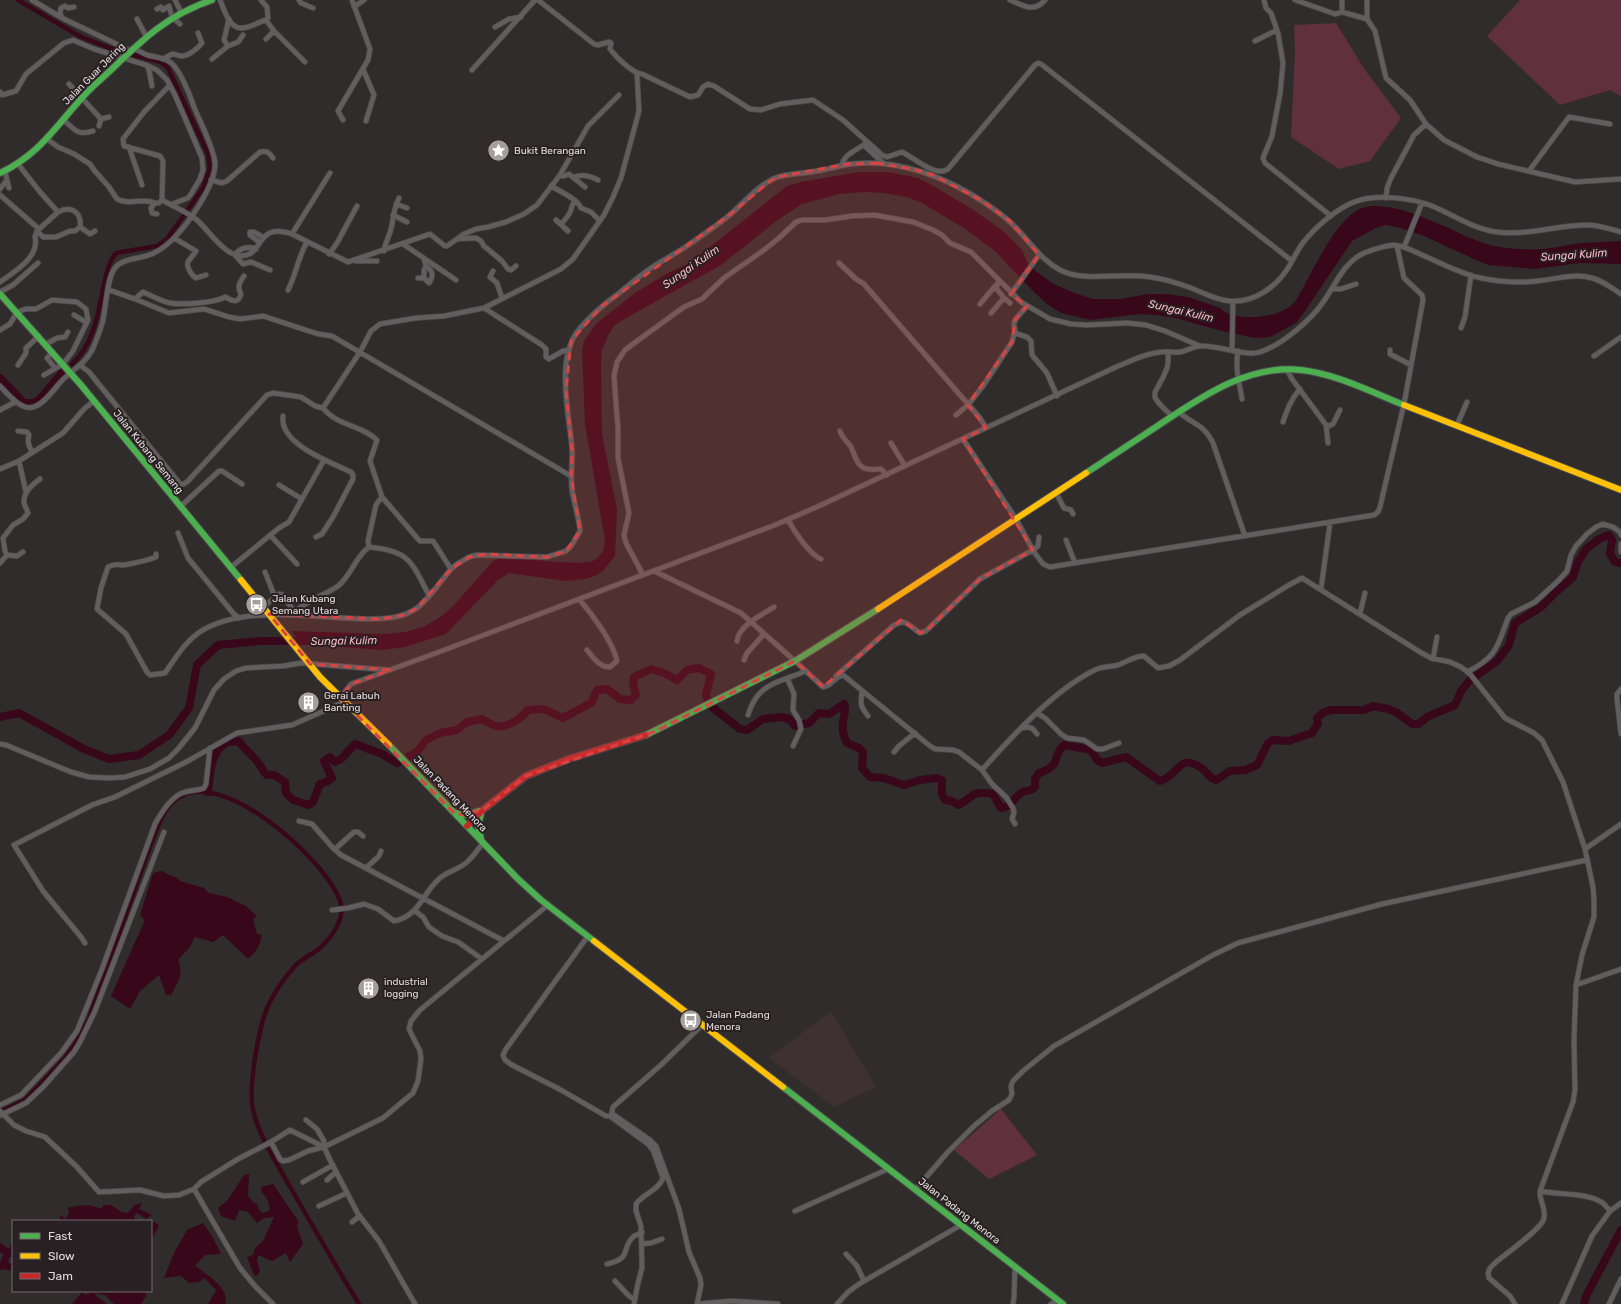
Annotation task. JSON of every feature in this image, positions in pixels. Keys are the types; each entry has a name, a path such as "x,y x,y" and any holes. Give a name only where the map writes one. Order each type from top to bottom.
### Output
{"street":[{"path":"0,386 15,402 28,408 37,407 48,397 61,381 80,365 94,347 103,321 111,275 115,267 122,262 156,253 164,248 174,238 204,196 211,180 215,164 207,138 192,101 175,67 170,62 132,50 62,18 32,0"},
{"path":"175,0 181,12"},
{"name":"Jalan Guar Jering","path":"3,172 36,152 82,99 146,36 181,12 212,0"},
{"path":"220,0 229,19 237,28 243,29 268,18 268,11 261,0"},
{"path":"299,0 301,3 313,8"},
{"path":"344,120 338,111 368,60 370,49 352,0"},
{"path":"354,7 364,0"},
{"path":"472,70 536,0 594,44 598,45 609,42 611,43 610,49 614,55 637,74 642,74 690,97 698,95 703,87 708,84 714,86 750,110 780,104 814,100 843,120 884,164"},
{"path":"1010,0 1021,5 1036,8 1045,0"},
{"path":"1264,0 1266,8 1271,13 1277,30 1283,63 1280,94 1272,136 1263,158 1265,163 1332,216"},
{"path":"1295,0 1335,14 1342,12 1367,19"},
{"path":"1342,0 1342,12"},
{"path":"1367,0 1367,19 1375,31 1386,78 1410,100 1426,124 1444,140 1477,157 1575,182 1621,178"},
{"path":"62,18 60,13 61,8 65,6 68,8 74,7"},
{"path":"157,9 161,7 163,10 169,6 172,17 180,24"},
{"path":"495,27 509,19 521,17"},
{"path":"137,19 146,36"},
{"path":"228,46 224,40 229,19"},
{"path":"508,29 507,23 509,19"},
{"path":"266,20 274,31 304,62"},
{"path":"1255,41 1277,30"},
{"path":"266,39 274,31"},
{"path":"163,59 172,54 182,56 199,47 202,43 198,33"},
{"path":"212,59 228,46 238,42 243,35"},
{"path":"0,92 2,95 16,91 26,74 69,41 73,40 146,65 162,74 170,85 202,158 203,170 200,179 188,198 172,204"},
{"path":"866,144 887,157 902,152 924,166 946,171 1038,63 1292,261"},
{"path":"146,65 149,70 152,86"},
{"path":"363,69 374,95 366,121"},
{"path":"323,408 360,352 371,331 380,324 416,318 444,316 484,308 502,298 539,282 561,269 573,259 600,221 614,197 621,178 637,120 639,103 637,74"},
{"path":"69,84 102,119"},
{"path":"162,200 163,161 160,156 129,146 124,146 123,139 144,112 170,85"},
{"path":"354,261 430,234 447,246 464,234 476,229 488,227 524,214 537,205 560,175 588,126 620,95"},
{"path":"99,126 102,119 109,116"},
{"path":"1529,171 1569,117 1610,124"},
{"path":"63,120 75,131 80,133 93,131"},
{"path":"1386,198 1387,188 1391,178 1414,135 1426,124"},
{"path":"47,139 58,147 79,156 90,164 117,199 128,203 144,200 159,203 162,200"},
{"path":"842,165 848,154 866,144"},
{"path":"129,146 142,185"},
{"path":"211,180 222,183 226,181 260,152 268,152 273,158"},
{"path":"156,554 156,557 145,562 121,565 114,564 108,567 101,588 97,609 126,634 150,675 165,673 179,652 202,631 220,622 269,614 381,619 403,615 417,608 457,564 468,557 477,555 547,558 566,551 571,546 580,531 571,476 572,453 566,374 571,341 591,315 602,306 651,268 675,254 728,216 769,182 783,176 830,169 842,165 864,163 900,166 933,175 981,200 1010,222 1038,257 1056,268 1078,276 1130,275 1170,281 1233,303 1255,296 1267,290 1279,281 1301,245 1311,233 1351,203 1367,198 1405,199 1431,205 1474,226 1493,232 1528,233 1569,226 1587,225 1599,226 1621,232"},
{"path":"18,164 58,212"},
{"path":"3,172 9,188"},
{"path":"292,234 330,173"},
{"path":"560,175 564,176 569,174 585,187"},
{"path":"574,177 580,175 598,180"},
{"path":"0,189 7,180"},
{"path":"551,186 580,204 581,208 591,212 600,221"},
{"path":"0,195 38,230 43,237 56,237 70,231 75,231 80,227"},
{"path":"384,250 385,243 391,229 396,204 399,198"},
{"path":"162,200 172,204 191,216 243,264 251,262 270,270"},
{"path":"562,224 572,209 572,205 575,201"},
{"path":"155,203 151,208 152,213 157,214"},
{"path":"1404,247 1422,203"},
{"path":"396,204 407,208"},
{"path":"328,254 337,243 357,206"},
{"path":"0,282 32,255 36,242 34,237 38,230 58,212 66,208 74,210 78,216 80,227 90,234 95,231"},
{"path":"393,215 407,222"},
{"path":"643,575 626,543 624,535 629,513 618,462 618,428 614,376 617,362 626,350 637,341 684,307 702,299 724,278 764,250 796,222 802,220 825,220 852,216 874,215 913,222 942,234 950,242 971,252 998,283 1027,306 1050,319 1071,324 1087,325 1127,323 1146,325 1165,330 1200,346 1232,349 1251,353 1258,353 1270,348 1286,338 1307,320 1322,303 1345,268 1350,263 1364,254 1386,247 1404,247 1459,272 1470,275 1506,282 1536,281 1578,276 1592,278 1621,294"},
{"path":"556,220 568,231"},
{"path":"235,255 246,256 253,253 263,237 273,231 283,231 292,234 343,261 377,261"},
{"path":"259,242 250,235 250,232 254,232 263,237"},
{"path":"174,238 196,251 188,261 188,265 193,276 196,278 206,275"},
{"path":"457,239 476,238 502,261 508,269 511,270 516,266"},
{"path":"288,290 296,274 302,250 308,242"},
{"path":"403,244 456,280"},
{"path":"963,439 1016,519 1033,550 1046,566 1050,567 1374,515 1378,512 1404,404 1423,300 1422,295 1404,278 1397,246"},
{"path":"235,255 238,250 244,248 251,247 256,249"},
{"path":"1011,294 1038,257"},
{"path":"424,259 426,266 432,273 433,278 429,283 424,278 424,270 426,266"},
{"path":"1,296 38,263"},
{"path":"839,263 856,279 864,284 980,418 986,428"},
{"path":"493,271 490,277 496,283 502,298"},
{"path":"1461,328 1465,317 1470,275"},
{"path":"135,299 143,292 171,303 214,301 221,300 225,297 234,302 239,299 241,294 238,290 239,284 244,276"},
{"path":"418,278 424,278"},
{"path":"998,283 996,288 1010,303"},
{"path":"980,304 998,283"},
{"path":"1332,289 1341,289 1356,284"},
{"path":"108,290 169,313 204,310 229,317 240,318 268,316 318,334 332,336 571,476"},
{"name":"Jalan Kubang Semang","path":"1,296 53,352 305,658"},
{"path":"991,312 1004,298"},
{"path":"0,330 10,324 17,312 26,309 36,309 52,300 77,302 86,309 88,320 73,351 63,364 44,375"},
{"path":"1232,349 1233,303"},
{"path":"956,415 968,405 983,386 1012,342 1015,333 1015,320 1027,306"},
{"path":"484,308 542,345 546,349 546,357 549,359 552,359 563,351 569,350"},
{"path":"74,315 84,321 88,320"},
{"path":"46,344 57,338 65,336 68,332"},
{"path":"1015,333 1027,337 1031,341 1032,355 1047,373 1057,396"},
{"path":"18,365 26,353 26,348 39,336"},
{"path":"1594,356 1621,337"},
{"path":"85,943 43,891 14,845 92,805 115,797 160,775 237,733 292,725 342,700 351,684 788,520 1057,396 1116,367 1149,354 1182,352 1200,346"},
{"path":"1390,350 1390,354 1411,365"},
{"path":"1238,351 1236,364 1237,380 1242,399"},
{"path":"53,352 47,358 55,368"},
{"path":"1168,352 1167,369 1155,391 1155,398 1157,402 1172,416"},
{"path":"80,365 89,372 180,484 184,484 188,481 267,395 273,393 301,397 315,406 323,408 334,419 370,435 377,440 370,461 382,497 418,540 433,541 451,570"},
{"path":"1287,370 1326,425 1328,443"},
{"path":"467,826 484,809 526,776 569,759 654,732 795,661 829,641 1172,416 1224,385 1261,372 1287,370 1320,374 1404,404 1621,490"},
{"path":"1283,422 1289,405 1300,389"},
{"path":"0,469 20,460 64,433 94,401"},
{"path":"0,410 15,402"},
{"path":"1457,425 1467,402"},
{"path":"1326,425 1329,426 1333,424 1340,410"},
{"path":"1179,412 1184,417 1199,424 1209,435 1245,536"},
{"path":"283,416 282,422 284,431 295,443 324,460 351,472 353,475 353,479 333,517 322,534 316,537"},
{"path":"18,431 27,432 29,435 27,440 32,452"},
{"path":"840,431 843,439 849,445 857,462 868,469 881,469 887,475"},
{"path":"891,443 905,466"},
{"path":"7,555 3,538 13,525 24,519 28,513 24,504 26,492 20,460"},
{"path":"230,568 270,535 289,522 324,460"},
{"path":"180,507 216,472 222,472 242,484"},
{"path":"26,492 40,479"},
{"path":"279,485 302,499"},
{"path":"1056,492 1064,508 1071,510 1073,514"},
{"path":"369,547 368,541 376,505 382,497"},
{"path":"788,520 794,530 816,557 821,559"},
{"path":"1321,589 1330,523"},
{"path":"1469,673 1483,664 1499,644 1508,618 1512,614 1535,602 1564,575 1571,555 1587,534 1599,525 1603,524 1617,529 1621,535"},
{"path":"178,533 188,558 233,613 239,618"},
{"path":"270,535 297,564"},
{"path":"823,687 893,626 903,621 920,633 923,633 980,579 1038,546 1040,537"},
{"path":"1066,540 1075,564"},
{"path":"1621,544 1621,552"},
{"path":"294,614 303,606 339,586 363,552 369,547 403,554 421,579 429,596"},
{"path":"7,555 17,556 23,552"},
{"path":"0,562 7,555"},
{"path":"654,571 740,613 751,621 823,687"},
{"path":"265,572 275,597"},
{"path":"982,770 1037,713 1064,690 1098,669 1117,665 1138,656 1144,656 1158,668 1169,666 1180,660 1240,615 1296,580 1302,578 1420,652 1433,659 1450,662 1469,673 1505,718 1534,733 1542,740 1563,782 1585,849 1594,886 1594,917 1582,955 1576,984 1574,1040 1575,1090 1573,1102 1540,1191 1539,1196 1545,1214 1544,1220 1538,1228 1495,1263 1490,1268 1488,1273 1489,1278 1510,1296 1515,1304"},
{"path":"1360,613 1365,593"},
{"path":"263,607 279,594 283,595 294,614"},
{"path":"580,599 601,627 616,655 617,660 610,667 606,667 594,659 587,650"},
{"path":"737,641 738,635 751,621 774,607"},
{"path":"744,660 747,653 764,634"},
{"path":"1433,659 1437,637"},
{"name":"Jalan Padang Menora","path":"305,658 320,677 342,700 397,752 518,879 548,905 1062,1304"},
{"path":"0,744 6,744 71,772 88,777 125,777 150,769 168,758 178,749 195,728 214,690 224,679 236,671 246,668 283,666 301,663 389,670"},
{"path":"748,715 752,702 758,694 768,687 787,678 797,676 805,671"},
{"path":"823,687 827,687 838,676 843,675 935,749 953,750 959,752 982,770 992,784 1006,797 1014,813 1012,819 1014,824"},
{"path":"787,678 793,691 792,710 799,720 800,727 800,732 792,746"},
{"path":"1621,689 1617,694 1621,734"},
{"path":"862,691 860,702 861,707 868,716"},
{"path":"1037,713 1045,718 1067,738 1084,740 1097,749 1104,749 1119,743"},
{"path":"1022,728 1029,727 1037,734"},
{"path":"894,752 915,733"},
{"path":"0,1105 20,1095 61,1053 74,1037 90,1002 155,824 160,815 182,793 204,788 206,784 210,748"},
{"path":"454,813 464,815 475,814 484,809"},
{"path":"332,910 341,910 364,904 378,909 394,921 408,917 415,911 433,885 441,877 467,863 483,843 479,835 478,826 479,817 484,809"},
{"path":"299,821 312,824 335,849 366,868 504,941"},
{"path":"1585,849 1621,824"},
{"path":"164,832 95,1012 80,1042 74,1052 43,1087 26,1103 1,1113 14,1125 26,1131 45,1137 77,1167 99,1192 140,1190 164,1196 179,1195 194,1189 202,1182 238,1159 271,1142 290,1130 324,1147"},
{"path":"335,849 354,832 358,832 363,836"},
{"path":"366,868 379,856 381,851"},
{"path":"915,1190 947,1153 974,1126 992,1111 1009,1100 1012,1094 1011,1086 1013,1081 1054,1046 1222,950 1238,943 1382,904 1587,860"},
{"path":"271,1142 280,1159 283,1161 288,1160 308,1151 324,1147 382,1118 413,1093 418,1080 421,1059 420,1052 409,1029 411,1021 420,1010 548,905"},
{"path":"415,911 423,917 429,927 442,936 458,942 482,959"},
{"path":"588,936 506,1049 503,1055 505,1060 606,1116 617,1117 650,1140 656,1146 678,1210 689,1252 700,1278 697,1304 731,1301 778,1304"},
{"path":"1576,984 1621,969"},
{"path":"611,1116 613,1107 662,1064 702,1025"},
{"path":"611,1116 648,1144 653,1150 663,1178 660,1185 639,1199 636,1204 636,1211 642,1232 642,1268 635,1302"},
{"path":"306,1120 317,1129 324,1141 324,1147 347,1193 360,1216 378,1241 414,1304"},
{"path":"303,1182 333,1165"},
{"path":"795,1211 888,1170"},
{"path":"326,1180 336,1172"},
{"path":"194,1189 240,1268 273,1304"},
{"path":"1540,1191 1591,1197 1603,1203 1610,1211"},
{"path":"319,1206 347,1193"},
{"path":"1562,1304 1592,1236 1610,1211 1621,1203"},
{"path":"352,1222 360,1216"},
{"path":"837,1304 848,1292 864,1281 962,1225"},
{"path":"607,1264 621,1259 626,1254 627,1246 633,1237 642,1232"},
{"path":"642,1244 662,1240"},
{"path":"846,1254 857,1266 864,1281"},
{"path":"1013,1304 1015,1268"},
{"path":"615,1280 635,1302"},
{"path":"1609,1304 1621,1280"},
{"path":"1051,1304 1057,1300"}],"highlighted area":[{"path":"876,163 913,169 933,175 981,200 1010,221 1039,255 1011,294 1027,306 1015,320 1012,342 968,405 986,428 963,439 1033,550 980,579 926,631 920,633 901,620 823,687 795,661 654,732 526,776 484,809 464,815 454,813 340,698 351,684 390,670 310,664 269,614 381,619 403,615 417,608 451,569 469,557 486,554 547,557 566,551 580,531 571,476 572,453 566,391 571,341 602,306 728,216 769,182 777,177 847,164"}],"shaded area":[{"path":"1520,0 1621,0 1621,96 1610,90 1560,105 1487,36"},
{"path":"1336,23 1365,70 1401,118 1370,161 1339,169 1291,137 1295,52 1294,25"},
{"path":"831,1011 876,1087 834,1107 769,1058"},
{"path":"1001,1109 1037,1155 989,1179 954,1150"}],"water":[{"path":"859,172 888,172 918,178 928,183 972,209 1003,231 1022,250 1027,262 1037,272 1052,283 1074,293 1093,299 1121,299 1148,294 1166,294 1188,297 1220,308 1226,313 1243,317 1257,317 1275,314 1290,307 1296,300 1324,249 1342,223 1352,214 1362,208 1370,206 1398,209 1440,224 1478,241 1506,248 1543,249 1582,243 1621,241 1621,264 1580,263 1535,269 1489,265 1424,236 1401,228 1386,225 1376,228 1352,241 1296,323 1270,337 1254,338 1176,318 1157,315 1139,314 1091,320 1061,313 1047,304 1033,291 996,252 964,228 922,203 907,197 884,193 864,192 839,194 802,204 779,219 721,265 621,321 615,325 608,335 602,351 601,366 602,434 617,509 615,556 603,571 595,576 585,579 566,581 509,573 497,581 446,634 405,647 382,650 302,644 291,631 384,634 406,632 425,626 442,616 454,605 494,560 502,557 576,563 593,561 596,559 602,553 605,541 585,424 582,351 584,341 596,324 635,293 666,274 691,262 787,186 801,182"},
{"path":"161,871 177,878 180,881 204,888 209,893 227,897 246,906 257,916 253,919 257,934 262,935 257,948 248,959 223,935 213,942 195,937 189,948 178,960 180,965 180,974 178,982 171,995 166,995 159,975 140,991 130,1009 111,996 145,920 140,915 153,873"},
{"path":"249,1174 248,1196 258,1205 258,1208 262,1213 269,1211 269,1203 261,1191 261,1187 273,1184 299,1222 297,1226 303,1244 290,1262 286,1253 272,1261 258,1255 257,1261 260,1271 257,1276 254,1275 247,1257 253,1255 255,1248 263,1241 274,1217 264,1218 257,1223 248,1212 239,1210 235,1221 221,1216 218,1208 227,1201 244,1175"},
{"path":"142,1203 139,1209 152,1215 146,1219 137,1213 134,1216 135,1219 138,1220 61,1220 60,1218 60,1215 66,1219 69,1212 68,1208 77,1206 89,1205 102,1208 103,1205 111,1205 121,1212 127,1213 135,1205"},
{"path":"154,1221 159,1226 152,1238 152,1223"},
{"path":"203,1223 221,1254 205,1255 195,1266 221,1287 226,1298 225,1304 208,1304 216,1290 204,1278 199,1282 189,1283 181,1276 164,1278 174,1253 187,1230"},
{"path":"0,1243 9,1249 12,1243 12,1257 10,1257 8,1262 12,1264 10,1271 4,1269 0,1270 0,1262 4,1254 0,1252"},
{"path":"82,1292 86,1295 90,1293 147,1292 141,1304 114,1304 105,1295 95,1293 96,1296 107,1304 72,1304"}],"waterway":[{"path":"18,0 81,37 118,51 161,62 168,68 208,154 210,168 203,188 167,239 157,246 116,253 111,260 94,328 85,347 72,364"},
{"path":"0,378 24,403 34,403 39,400 62,373"},
{"path":"712,707 740,729 747,730 763,719 781,717 789,719 795,726 809,723 819,713 829,714 844,704 845,711 843,728 845,738 847,743 859,748 863,752 862,768 870,777 884,778 904,785 920,780 936,778 942,780 942,794 945,800 952,801 958,805 973,795 985,793 993,794 1001,808 1008,806 1018,795 1035,787 1035,779 1039,773 1054,764 1060,749 1064,745 1091,750 1097,760 1102,763 1126,757 1160,781 1167,778 1185,763 1194,764 1200,767 1216,780 1230,771 1245,770 1257,765 1268,743 1273,740 1288,741 1312,733 1318,724 1317,718 1330,710 1364,710 1373,706 1396,712 1412,724 1418,724 1427,717 1455,705 1461,691 1469,681 1497,661 1509,645 1515,623 1541,607 1573,577 1578,562 1586,549 1599,539 1609,535 1612,540 1610,554 1615,562 1621,563"},
{"name":"Sungai Kulim","path":"0,717 19,713 84,749 109,759 139,755 169,735 189,708 197,665 218,645 260,641 308,641"},
{"path":"208,792 210,771 214,758 221,747 229,742 239,741 258,762 267,775 274,775 285,782 286,793 293,800 309,805 313,802 320,784 332,778 324,761 330,757 335,762 341,759 355,744 382,754 397,763 418,751 426,740 440,733 457,730 467,722 482,719 493,725 503,726 517,720 528,710 544,709 563,718 591,703 597,690 607,689 620,699 631,700 636,695 633,683 634,677 651,669 664,673 677,680 687,670 699,668 711,674 706,694 708,702"},
{"path":"0,1112 25,1100 65,1058 77,1041 89,1019 151,844 160,821 170,804 175,800 194,792 217,794 243,805 269,821 293,841 331,883 340,901 341,914 337,927 333,933 320,948 296,965 282,982 271,1000 262,1023 259,1038 253,1071 252,1100 255,1119 268,1149 359,1304"},
{"path":"1584,1304 1586,1296 1621,1230"}],"traffic: fast":[{"path":"0,173 13,166 35,150 87,92 157,29 182,13 212,0"},
{"path":"0,294 81,385 241,580"},
{"path":"1086,473 1208,394 1244,377 1262,372 1281,369 1301,370 1328,375 1404,405"},
{"path":"646,735 795,661 878,609"},
{"path":"389,745 518,879 541,900 594,941"},
{"path":"455,813 467,815 479,811"},
{"path":"481,814 478,826 481,839"},
{"path":"783,1087 1063,1304"}],"traffic: slow":[{"path":"1404,405 1621,490"},
{"path":"878,609 1086,473"},
{"path":"241,580 320,677 389,745"},
{"path":"594,941 783,1087"}],"traffic: jam":[{"path":"467,826 484,809 526,776 569,759 646,735"}],"place":[{"name":"Bukit Berangan","path":"499,151"},
{"name":"Jalan Kubang Semang Utara","path":"257,605"},
{"name":"Gerai Labuh Banting","path":"309,702"},
{"name":"industrial logging","path":"368,988"},
{"name":"Jalan Padang Menora","path":"691,1021"}]}
